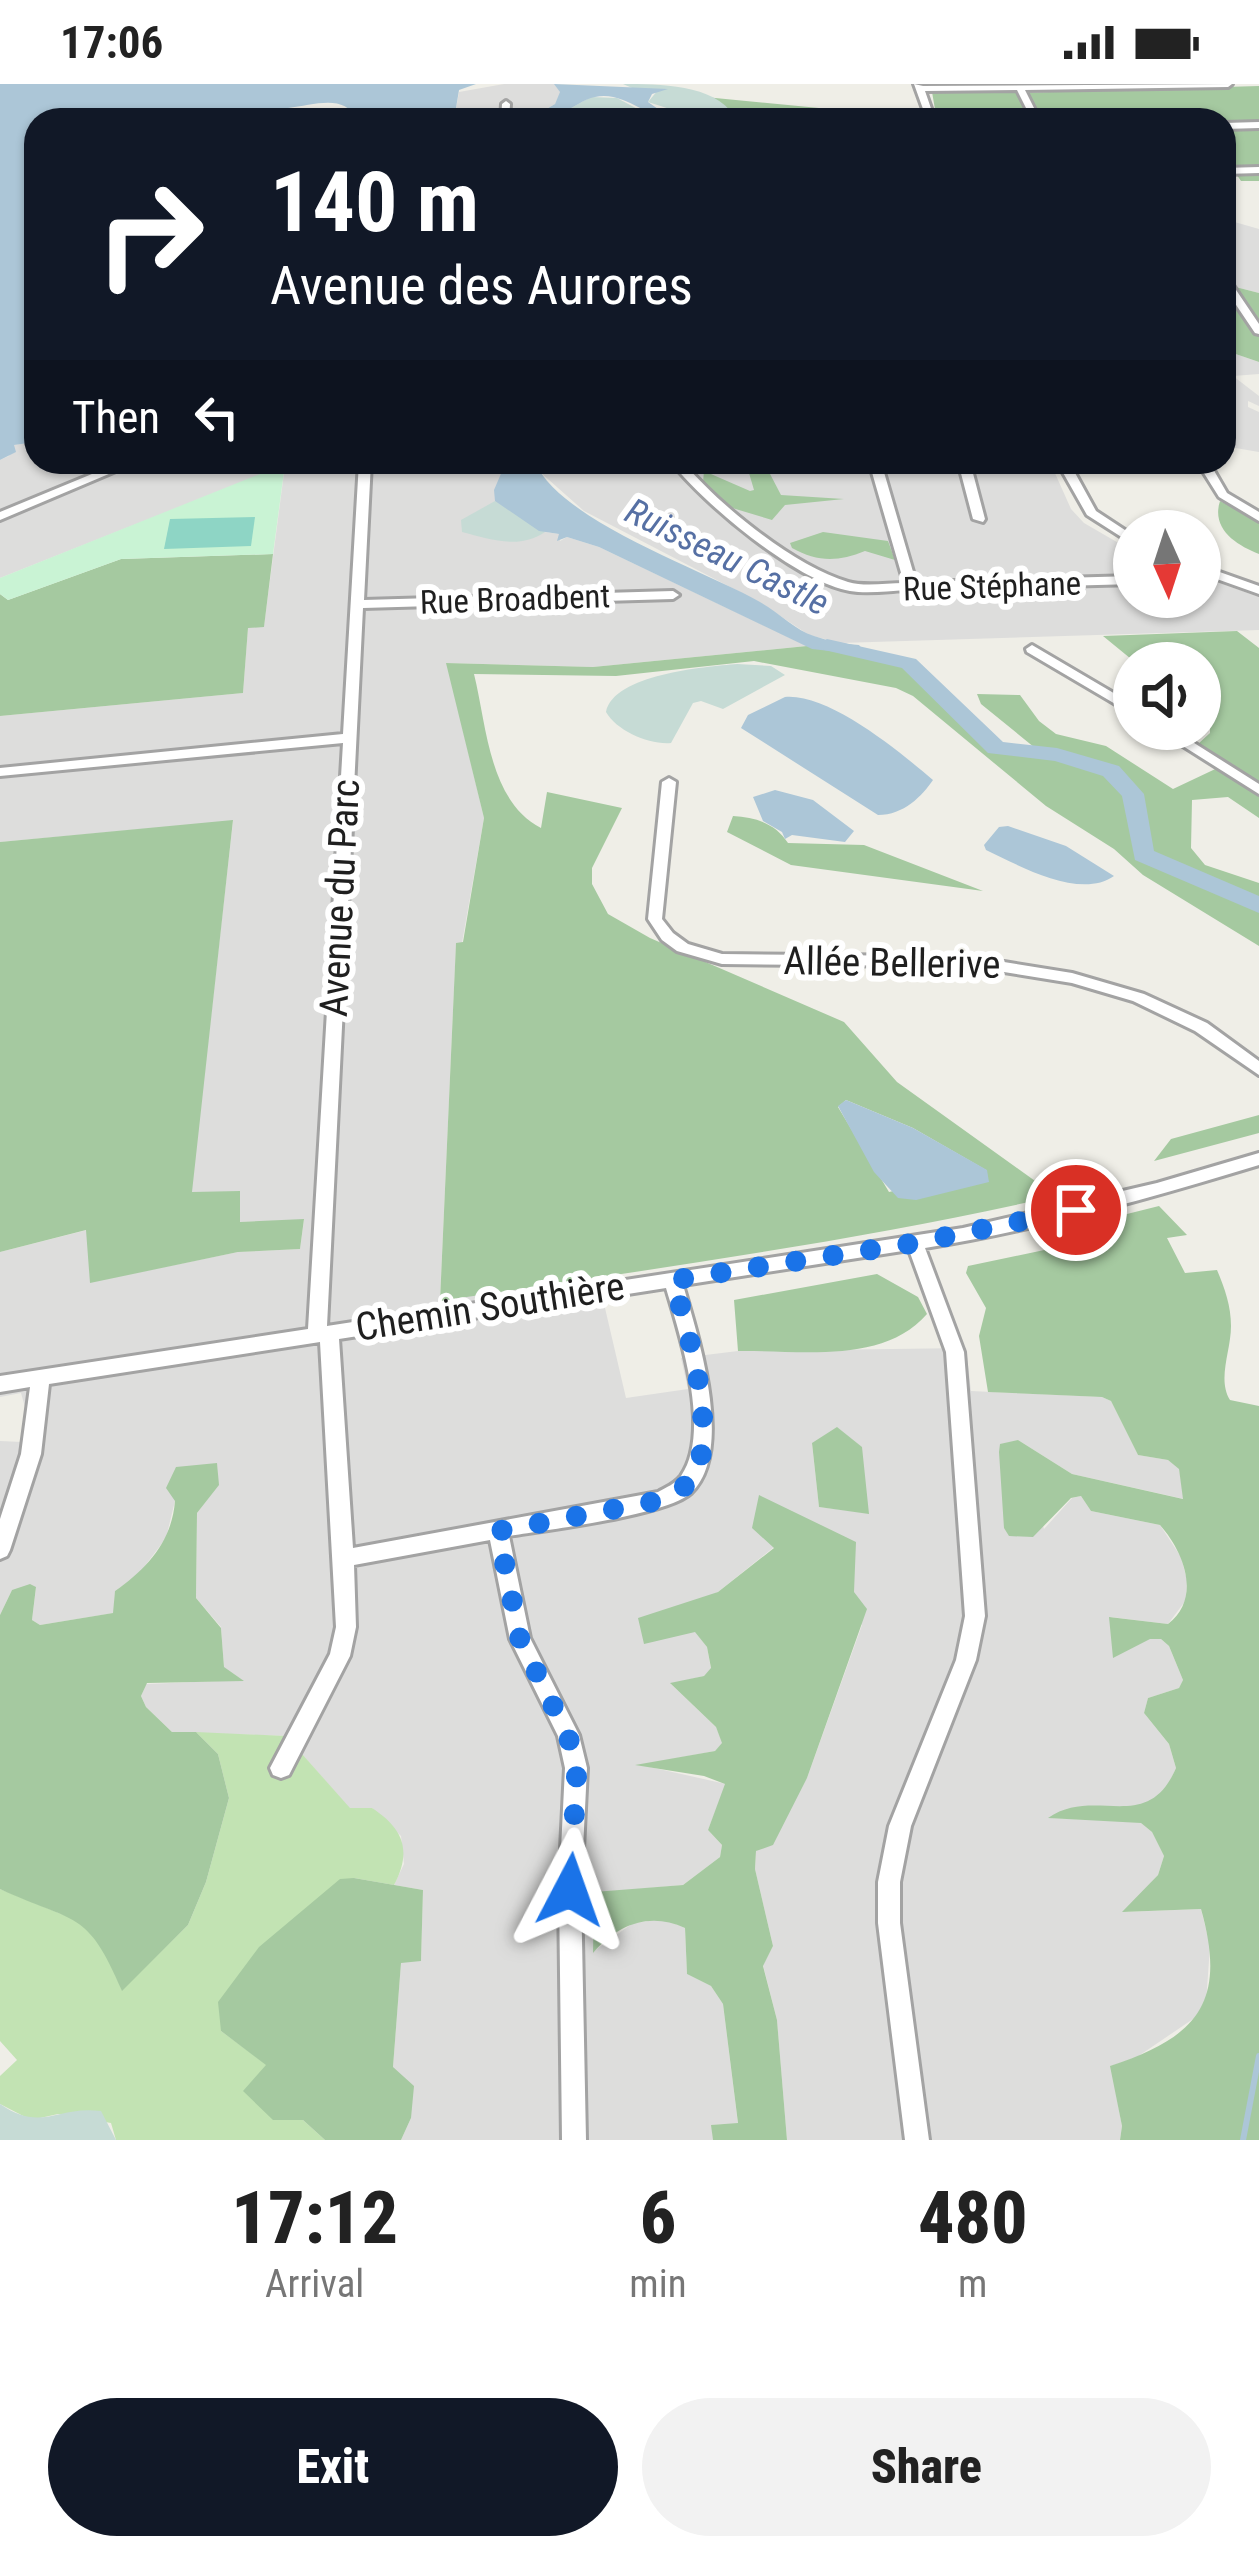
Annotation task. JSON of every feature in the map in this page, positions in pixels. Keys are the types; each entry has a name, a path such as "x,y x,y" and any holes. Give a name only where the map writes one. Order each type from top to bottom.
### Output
{"street":[{"path":"920,87 1022,90 1228,84"},
{"path":"1022,90 1030,108"},
{"path":"506,104 506,108"},
{"path":"1236,298 1259,331"},
{"path":"0,515 101,474"},
{"name":"Avenue du Parc","path":"281,1768 340,1657 346,1627 323,1333 364,474"},
{"name":"Rue Stéphane","path":"687,474 711,502 831,581 864,590 1113,581"},
{"path":"878,474 912,590"},
{"path":"967,474 979,519"},
{"path":"1070,474 1091,513 1113,528"},
{"path":"1211,474 1227,500 1259,517"},
{"path":"1221,576 1252,588 1259,576"},
{"name":"Rue Broadbent","path":"357,604 673,595"},
{"path":"1032,649 1113,698"},
{"path":"0,772 349,738"},
{"path":"1196,750 1259,790"},
{"name":"Allée Bellerive","path":"669,782 655,919 665,939 689,952 722,959 1015,964 1067,974 1129,992 1195,1021 1259,1069"},
{"name":"Chemin Southière","path":"0,1384 915,1243 1076,1210 1259,1159"},
{"path":"915,1243 955,1352 975,1616 966,1660 901,1826 889,1882 889,1923 917,2140"},
{"path":"344,1558 662,1500 693,1481 700,1452 701,1412 673,1280"},
{"path":"0,1550 32,1454 40,1378"},
{"path":"498,1531 520,1639 568,1736 577,1768 570,1890 574,2140"}],"shaded area":[{"path":"0,84 476,84 459,90 456,108 347,108 328,103 288,108 24,108 24,444 14,445 16,452 0,460"},
{"path":"504,84 560,86 555,104 548,108 456,108 459,92"},
{"path":"554,84 668,89 652,94 648,102 657,108 606,96 571,108 548,108 560,92"},
{"path":"623,84 700,92 727,108 667,108 648,102 658,90 639,91"},
{"path":"591,97 617,98 636,108 571,108"},
{"path":"1236,222 1259,229 1259,293 1236,287"},
{"path":"1236,354 1259,362 1259,374 1236,376"},
{"path":"1236,378 1259,396 1259,406 1248,401 1248,407 1259,412 1259,452 1236,448"},
{"path":"24,444 24,474 262,474 0,578 0,460 9,456 13,445"},
{"path":"284,474 503,474 501,481 545,532 559,534 560,541 567,537 599,547 807,646 593,667 447,663 484,818 462,943 456,944 440,1300 598,1278 626,1398 688,1389 681,1358 738,1351 966,1348 971,1391 1102,1397 1111,1401 1138,1455 1168,1460 1179,1468 1184,1499 1072,1474 1018,1440 1044,1529 1072,1498 1081,1496 1091,1511 1160,1525 1181,1557 1187,1580 1186,1600 1168,1624 1110,1617 1150,1639 1161,1639 1169,1646 1183,1680 1179,1688 1148,1698 1144,1713 1169,1744 1176,1768 1167,1788 1149,1804 1051,1818 1140,1822 1152,1832 1164,1856 1158,1875 1125,1912 1201,1909 1210,1946 1206,2003 1193,2019 1137,2057 1111,2066 1122,2126 1120,2140 787,2140 777,2020 763,1965 773,1946 755,1869 756,1851 807,1778 862,1625 774,1547 718,1592 699,1601 696,1632 707,1647 711,1669 704,1676 671,1684 716,1727 723,1743 715,1751 641,1765 726,1784 708,1830 722,1845 720,1857 683,1885 594,1893 594,1951 633,1923 664,1919 685,1928 687,1974 711,1986 723,2004 738,2124 712,2125 713,2140 401,2140 411,2118 393,2067 401,1962 421,1960 423,1890 394,1885 404,1864 401,1836 372,1808 350,1809 286,1736 172,1732 141,1696 146,1684 242,1680 224,1668 221,1627 196,1598 197,1513 218,1485 217,1464 175,1501 166,1538 138,1575 115,1591 114,1613 40,1625 32,1620 36,1588 12,1590 0,1615 0,1441 22,1442 25,1407 21,1393 0,1397 0,1252 87,1230 91,1282 238,1252 300,1249 304,1220 239,1222 191,1192 233,821 0,842 0,716 243,693 248,627 264,626","holes":["812,1444 868,1513 819,1507"]},
{"path":"501,474 543,474 602,524 760,602 807,633 859,645 864,651 812,649 599,547 567,537 557,541 559,534 539,531 495,501"},
{"path":"542,474 1055,474 1071,509 1113,540 1113,618 1221,618 1221,583 1259,597 1259,630 840,643 809,635 759,602 584,511"},
{"path":"495,501 545,532 515,542 462,532 461,520"},
{"path":"255,517 251,546 164,549 170,519"},
{"path":"771,666 785,675 723,709 693,703 671,743 634,735 606,712 613,699 642,681 683,670"},
{"path":"785,697 803,698 842,714 933,780 904,808 878,815 741,728 748,715"},
{"path":"775,790 813,800 854,831 845,842 792,835 785,839 763,821 753,797"},
{"path":"999,827 1066,846 1114,876 1100,882 1068,883 986,850 984,845"},
{"path":"846,1100 913,1128 987,1170 989,1182 916,1200 898,1198 874,1172 838,1106"},
{"path":"0,2104 39,2117 101,2111 116,2140 0,2140"}],"green space":[{"path":"964,84 1007,84 1012,93 1259,86 1259,181 1241,181 1236,174 1236,108 935,108 932,92 963,90"},
{"path":"705,97 819,108 722,108"},
{"path":"1236,287 1259,293 1259,362 1236,354"},
{"path":"260,474 284,474 273,554 121,559 8,600 0,594 0,578"},
{"path":"704,474 711,474 750,491 754,490 749,474 770,474 781,495 844,499 785,505 772,520 729,507 703,482"},
{"path":"1220,501 1259,520 1259,554 1234,541 1222,528"},
{"path":"823,532 888,541 895,560 865,551 837,559 819,558 792,548 790,543"},
{"path":"273,554 264,627 248,628 243,693 0,716 0,594 8,600 121,559"},
{"path":"1237,631 1259,648 1259,818 1228,797 1192,800 1191,848 1205,865 1259,883 1259,946 1143,875 1114,849 1046,806 913,696 896,688 754,661 616,676 474,674 500,781 524,816 541,828 547,792 622,808 592,868 592,884 608,914 650,938 844,1022 897,1082 1056,1196 826,1241 440,1301 456,943 463,942 484,818 446,663 593,667 807,646 873,652 909,663 928,676 995,748 1040,752 981,704 977,694 1020,695 1039,721 1056,734 1106,746 1173,789 1228,763 1207,750 1221,750 1221,642 1113,644 1103,636","holes":["846,1100 913,1128 986,1170 889,1192 838,1107"]},
{"path":"733,816 765,823 788,843 864,845 983,891 791,865 727,832"},
{"path":"233,820 192,1192 240,1191 240,1222 304,1219 300,1249 238,1252 90,1283 86,1230 0,1252 0,842"},
{"path":"1259,1115 1259,1133 1154,1161 1171,1139"},
{"path":"1159,1206 1187,1235 1167,1238 1185,1273 1217,1270 1231,1319 1225,1374 1230,1400 1259,1406 1259,2140 1120,2140 1122,2126 1110,2066 1165,2042 1199,2011 1210,1968 1201,1909 1122,1912 1158,1875 1164,1856 1152,1832 1141,1823 1048,1818 1066,1809 1150,1800 1176,1768 1169,1744 1144,1713 1148,1698 1179,1688 1183,1680 1169,1646 1161,1639 1150,1639 1113,1658 1109,1617 1168,1624 1178,1613 1187,1588 1182,1561 1160,1525 1091,1511 1081,1496 1071,1498 1033,1537 1009,1536 1004,1528 999,1452 1000,1444 1018,1440 1072,1474 1183,1499 1179,1469 1168,1460 1138,1455 1111,1401 1102,1397 988,1392 979,1336 986,1308 966,1273 968,1266 1068,1245 1063,1230"},
{"path":"877,1274 918,1297 927,1314 909,1330 864,1348 738,1351 734,1300"},
{"path":"837,1427 862,1447 869,1514 819,1507 812,1443"},
{"path":"217,1463 219,1485 197,1513 196,1598 221,1628 224,1667 244,1681 147,1683 141,1696 172,1732 196,1732 218,1754 229,1798 206,1882 188,1925 122,1991 88,1931 0,1889 0,1615 12,1590 30,1584 36,1587 32,1620 40,1625 113,1613 115,1591 147,1563 169,1529 175,1501 166,1488 176,1467"},
{"path":"759,1495 856,1542 854,1592 867,1609 807,1778 773,1845 756,1851 755,1869 773,1946 763,1966 777,2020 787,2140 713,2140 711,2125 738,2123 723,2004 711,1986 687,1974 685,1928 659,1921 635,1924 593,1953 594,1892 683,1885 720,1857 722,1845 708,1830 725,1784 635,1765 715,1751 722,1743 716,1727 670,1683 704,1676 711,1668 707,1647 695,1632 644,1644 638,1618 718,1592 774,1548 752,1528"},
{"path":"196,1732 286,1736 350,1808 372,1808 391,1824 402,1842 403,1862 394,1885 354,1878 221,2031 267,2065 244,2091 303,2120 325,2140 116,2140 111,2123 58,2114 31,2120 0,2104 0,2076 17,2060 0,2041 0,1889 86,1924 103,1947 122,1990 188,1925 206,1882 229,1798 218,1754"},
{"path":"340,1879 423,1890 421,1961 401,1963 393,2067 414,2086 411,2118 401,2140 325,2140 303,2120 273,2120 243,2091 266,2065 221,2031 218,2002 259,1947"}],"waterway":[{"name":"Ruisseau Castle","path":"827,645 909,663 996,748 1057,755 1111,771 1133,794 1143,855 1259,905"},
{"path":"1243,2140 1259,2056"}],"route":[{"path":"570,1890 577,1768 568,1736 526,1657 498,1531 662,1500 693,1481 698,1472 701,1412 673,1280 915,1243 1076,1210"}]}
